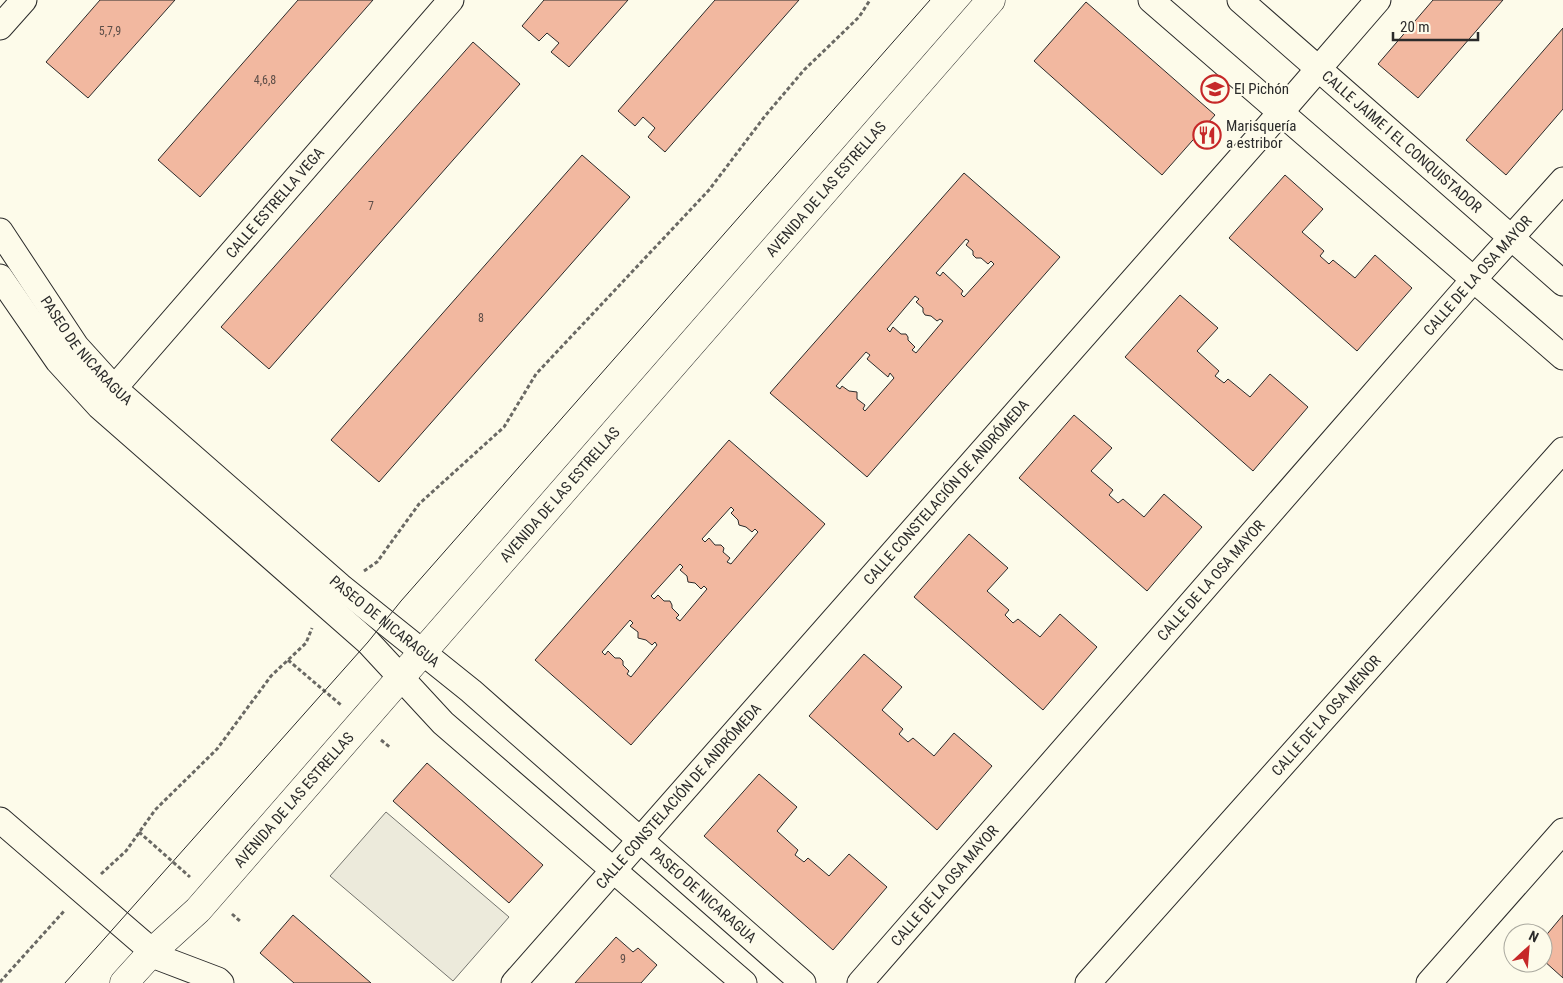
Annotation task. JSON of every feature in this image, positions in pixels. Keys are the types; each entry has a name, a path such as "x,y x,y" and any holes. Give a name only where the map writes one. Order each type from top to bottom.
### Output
{"street":[{"path":"0,27 24,0"},
{"name":"CALLE ESTRELLA VEGA","path":"107,397 451,0"},
{"name":"AVENIDA DE LAS ESTRELLAS","path":"124,983 156,954 198,910 991,0"},
{"path":"1151,0 1563,357"},
{"name":"CALLE JAIME I EL CONQUISTADOR","path":"1240,0 1563,283"},
{"name":"CALLE CONSTELACIÓN DE ANDRÓMEDA","path":"514,983 1378,0"},
{"name":"CALLE DE LA OSA MAYOR","path":"860,983 1474,279 1563,180"},
{"name":"PASEO DE NICARAGUA","path":"0,231 76,346 107,397"},
{"name":"PASEO DE NICARAGUA","path":"0,277 58,361 107,397 332,595 423,653 471,691 803,983"},
{"name":"CALLE DE LA OSA MENOR","path":"1088,983 1563,450"},
{"name":"PASEO DE NICARAGUA","path":"332,595 368,642 443,723 744,983"},
{"path":"0,820 156,954 221,983"},
{"path":"1429,983 1563,831"},
{"path":"156,954 169,983"}],"path":[{"path":"0,982 82,892 126,851 155,810 217,749 271,676 306,643 332,595 378,562 419,504 504,427 536,374 709,190 765,116 798,77 858,16 870,0"}],"shaded area":[{"path":"386,812 509,917 453,981 330,876"}],"building":[{"path":"100,0 175,0 88,98 46,62"},
{"path":"298,0 373,0 200,197 158,160"},
{"path":"544,0 628,0 569,67 551,52 559,43 547,33 539,41 522,26"},
{"path":"715,0 799,0 665,152 648,137 655,128 643,117 635,126 618,111"},
{"path":"1433,0 1503,0 1418,98 1378,64"},
{"path":"1086,2 1215,115 1162,175 1034,61"},
{"path":"1563,28 1563,109 1506,175 1466,140"},
{"path":"473,42 520,84 269,369 221,327"},
{"path":"582,155 630,197 379,482 331,440"},
{"path":"964,173 1060,257 867,477 770,393","holes":["966,239 969,241 966,245 973,251 973,255 976,258 981,258 988,264 991,261 994,264 964,297 961,294 963,291 943,272 940,276 936,273","915,296 919,299 916,302 923,308 925,315 931,316 937,321 940,319 943,321 916,353 912,350 915,347 908,340 906,334 901,334 893,327 890,332 887,329","866,352 870,355 867,359 888,377 890,373 894,378 865,411 863,409 865,405 857,399 857,392 849,391 842,386 840,389 836,386"]},
{"path":"1285,175 1323,209 1302,232 1324,251 1320,256 1329,264 1333,260 1355,278 1375,255 1412,288 1357,351 1229,238"},
{"path":"1180,295 1218,328 1197,351 1219,371 1215,376 1224,383 1228,379 1250,397 1270,374 1308,407 1253,471 1125,357"},
{"path":"1074,415 1112,448 1091,471 1113,490 1109,495 1118,503 1123,499 1144,517 1164,494 1202,527 1147,591 1019,478"},
{"path":"729,440 825,524 631,745 535,660","holes":["731,507 734,510 731,513 738,520 739,525 746,527 752,532 755,529 758,532 731,564 727,562 730,558 723,552 724,548 721,545 715,545 709,538 705,542 702,539","680,564 683,567 680,570 687,576 688,582 695,583 701,589 704,586 707,589 680,621 676,618 679,615 672,608 670,601 664,601 658,595 654,599 651,596","630,620 633,623 630,626 638,632 638,638 646,640 652,645 655,642 657,645 631,677 627,674 629,671 623,665 623,661 620,658 615,658 608,651 605,655 602,652"]},
{"path":"969,534 1008,568 987,591 1009,610 1005,615 1013,623 1018,619 1040,637 1060,614 1097,647 1043,710 914,597"},
{"path":"864,654 902,687 882,710 903,729 899,734 908,742 913,738 934,756 954,733 992,766 937,830 809,716"},
{"path":"427,763 543,865 509,903 393,801"},
{"path":"759,774 797,807 777,831 798,850 795,855 804,862 808,858 829,876 849,854 887,887 833,950 704,836"},
{"path":"293,915 371,983 294,983 260,953"},
{"path":"1563,915 1563,978 1553,969 1553,927"},
{"path":"616,937 633,952 638,948 657,965 641,983 575,983"}],"tram line":[{"path":"65,983 368,642 401,601 930,0"}],"place":[{"name":"El Pichón","path":"1215,89"},
{"name":"Marisquería a estribor","path":"1207,135"}]}
